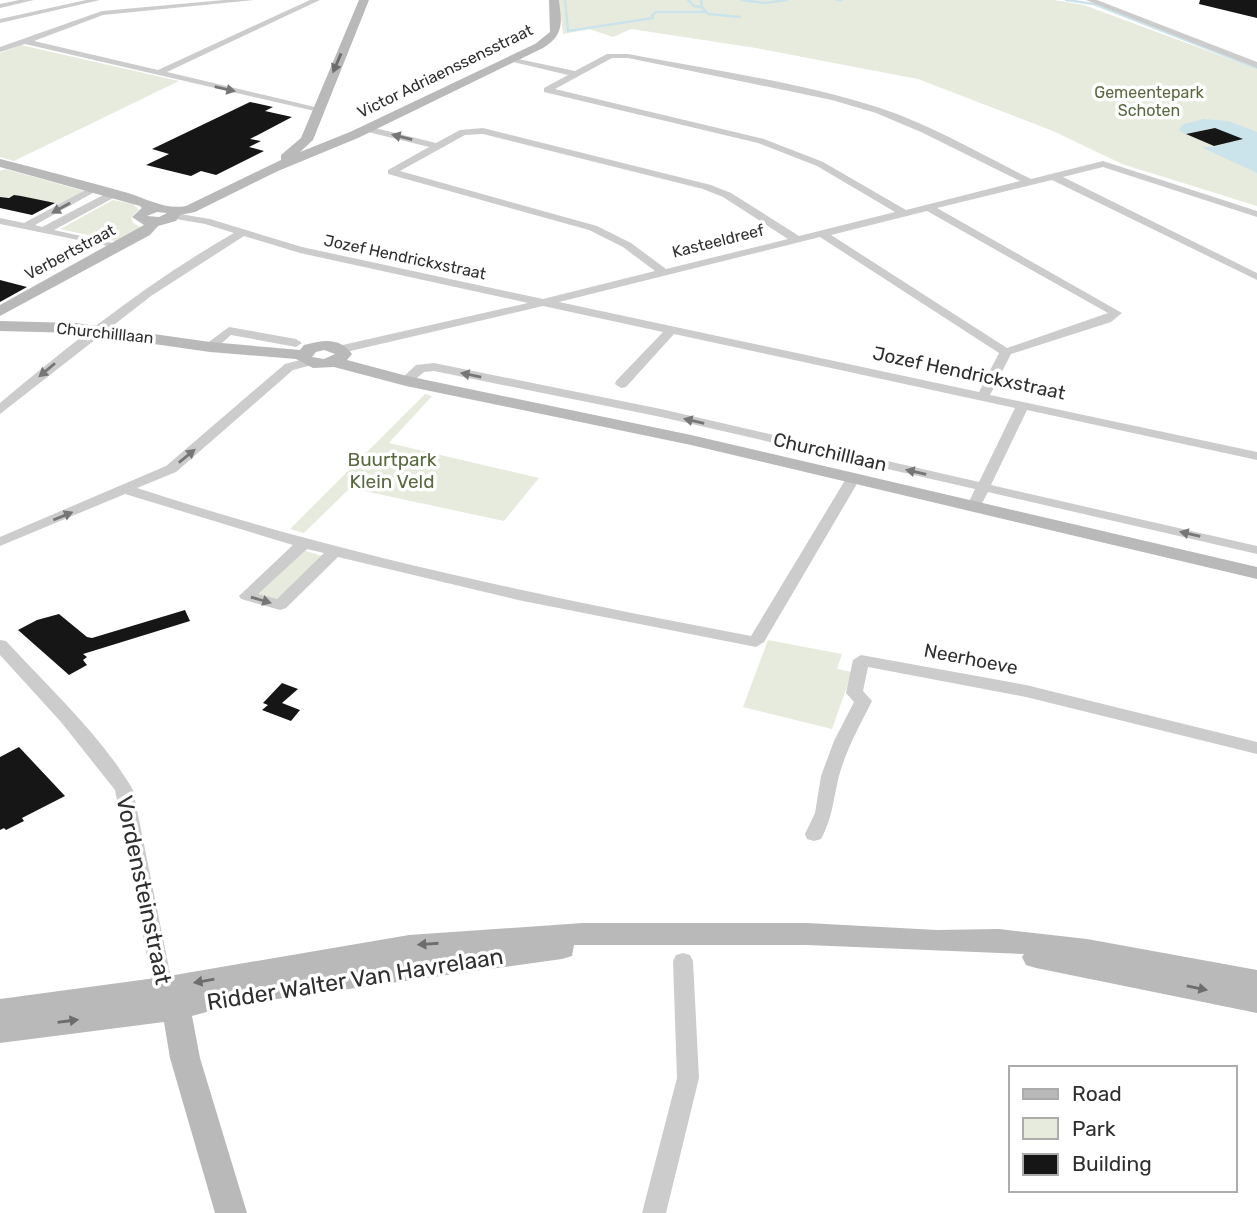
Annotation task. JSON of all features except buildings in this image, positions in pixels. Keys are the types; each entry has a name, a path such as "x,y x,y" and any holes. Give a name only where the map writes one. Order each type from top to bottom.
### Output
{"street":[{"path":"0,6 30,0"},
{"path":"0,21 96,0"},
{"path":"0,50 102,13 250,0"},
{"path":"158,74 316,0"},
{"name":"Verbertstraat","path":"273,168 307,140 364,0"},
{"name":"Victor Adriaenssensstraat","path":"316,153 554,37 558,32 554,0"},
{"path":"1090,0 1257,65"},
{"path":"79,4 102,13"},
{"path":"25,41 317,110"},
{"path":"904,213 820,164 770,144 734,132 547,90 610,56 628,56 834,98 879,111 1027,181"},
{"path":"514,57 586,69"},
{"path":"514,57 576,75"},
{"path":"367,129 437,146"},
{"path":"662,271 627,245 593,228 391,172 463,132 483,131 662,174 727,195 795,238"},
{"path":"354,135 423,153"},
{"path":"296,151 316,153"},
{"name":"Verbertstraat","path":"0,311 145,232 153,215 175,214 197,206 273,168 316,153"},
{"path":"0,163 145,203 153,215"},
{"name":"Kasteeldreef","path":"338,355 662,271 1103,164 1257,214"},
{"path":"1053,176 1257,277"},
{"path":"26,226 94,189"},
{"path":"45,230 113,194"},
{"path":"926,206 1116,313 1107,319 1006,352 983,396"},
{"name":"Jozef Hendrickxstraat","path":"175,214 300,250 1257,456"},
{"path":"0,222 118,247"},
{"path":"0,411 94,330 212,249 242,233"},
{"path":"821,233 1006,352"},
{"name":"Churchilllaan","path":"0,326 94,330 210,346 303,353 320,364 338,355 406,381 854,477 1257,573"},
{"path":"621,384 672,329"},
{"path":"0,542 128,490 171,469 303,353"},
{"name":"Churchilllaan","path":"406,381 420,368 434,368 662,413 1257,550"},
{"path":"974,506 1023,405"},
{"path":"128,490 334,552 455,582 756,642 854,477"},
{"path":"304,543 247,596 280,605 334,552"},
{"name":"Vordensteinstraat","path":"0,645 67,718 124,790 169,999 231,1213"},
{"name":"Neerhoeve","path":"814,834 824,813 830,776 843,741 863,701 854,693 861,660 1026,691 1257,748"},
{"name":"Ridder Walter Van Havrelaan","path":"0,1011 228,995 668,934 807,934 937,941 999,940 1087,950 1257,981"},
{"name":"Ridder Walter Van Havrelaan","path":"937,941 1257,1000"},
{"path":"654,1213 688,1078 683,961"},
{"name":"Ridder Walter Van Havrelaan","path":"0,1031 169,999"}],"green space":[{"name":"Gemeentepark Schoten","path":"559,0 1054,0 1084,5 1257,69 1257,206 1122,164 1053,131 918,79 756,48 631,29 613,37 589,29 563,34"},
{"path":"21,45 179,81 14,161 0,157 0,53"},
{"path":"5,169 84,191 59,205 21,196 0,198 0,171"},
{"path":"113,200 133,204 139,210 131,217 133,223 142,228 119,242 60,229"},
{"name":"Buurtpark Klein Veld","path":"425,394 432,396 389,443 539,478 504,521 350,488 304,533 290,529"},
{"path":"303,550 325,557 278,601 257,594"},
{"path":"768,640 842,654 837,669 852,672 832,729 743,707"}],"water":[{"path":"1203,119 1228,121 1257,132 1257,173 1201,147 1214,147 1241,139 1214,128 1185,134 1179,130 1182,125"}],"waterway":[{"path":"565,0 568,31 653,18 652,15 657,12 706,12"},
{"path":"688,0 694,6 702,7"},
{"path":"701,0 702,7"},
{"path":"741,0 765,3 787,0"},
{"path":"837,0 842,0"},
{"path":"1066,0 1094,4 1257,68"},
{"path":"702,7 708,14 740,17"}]}
